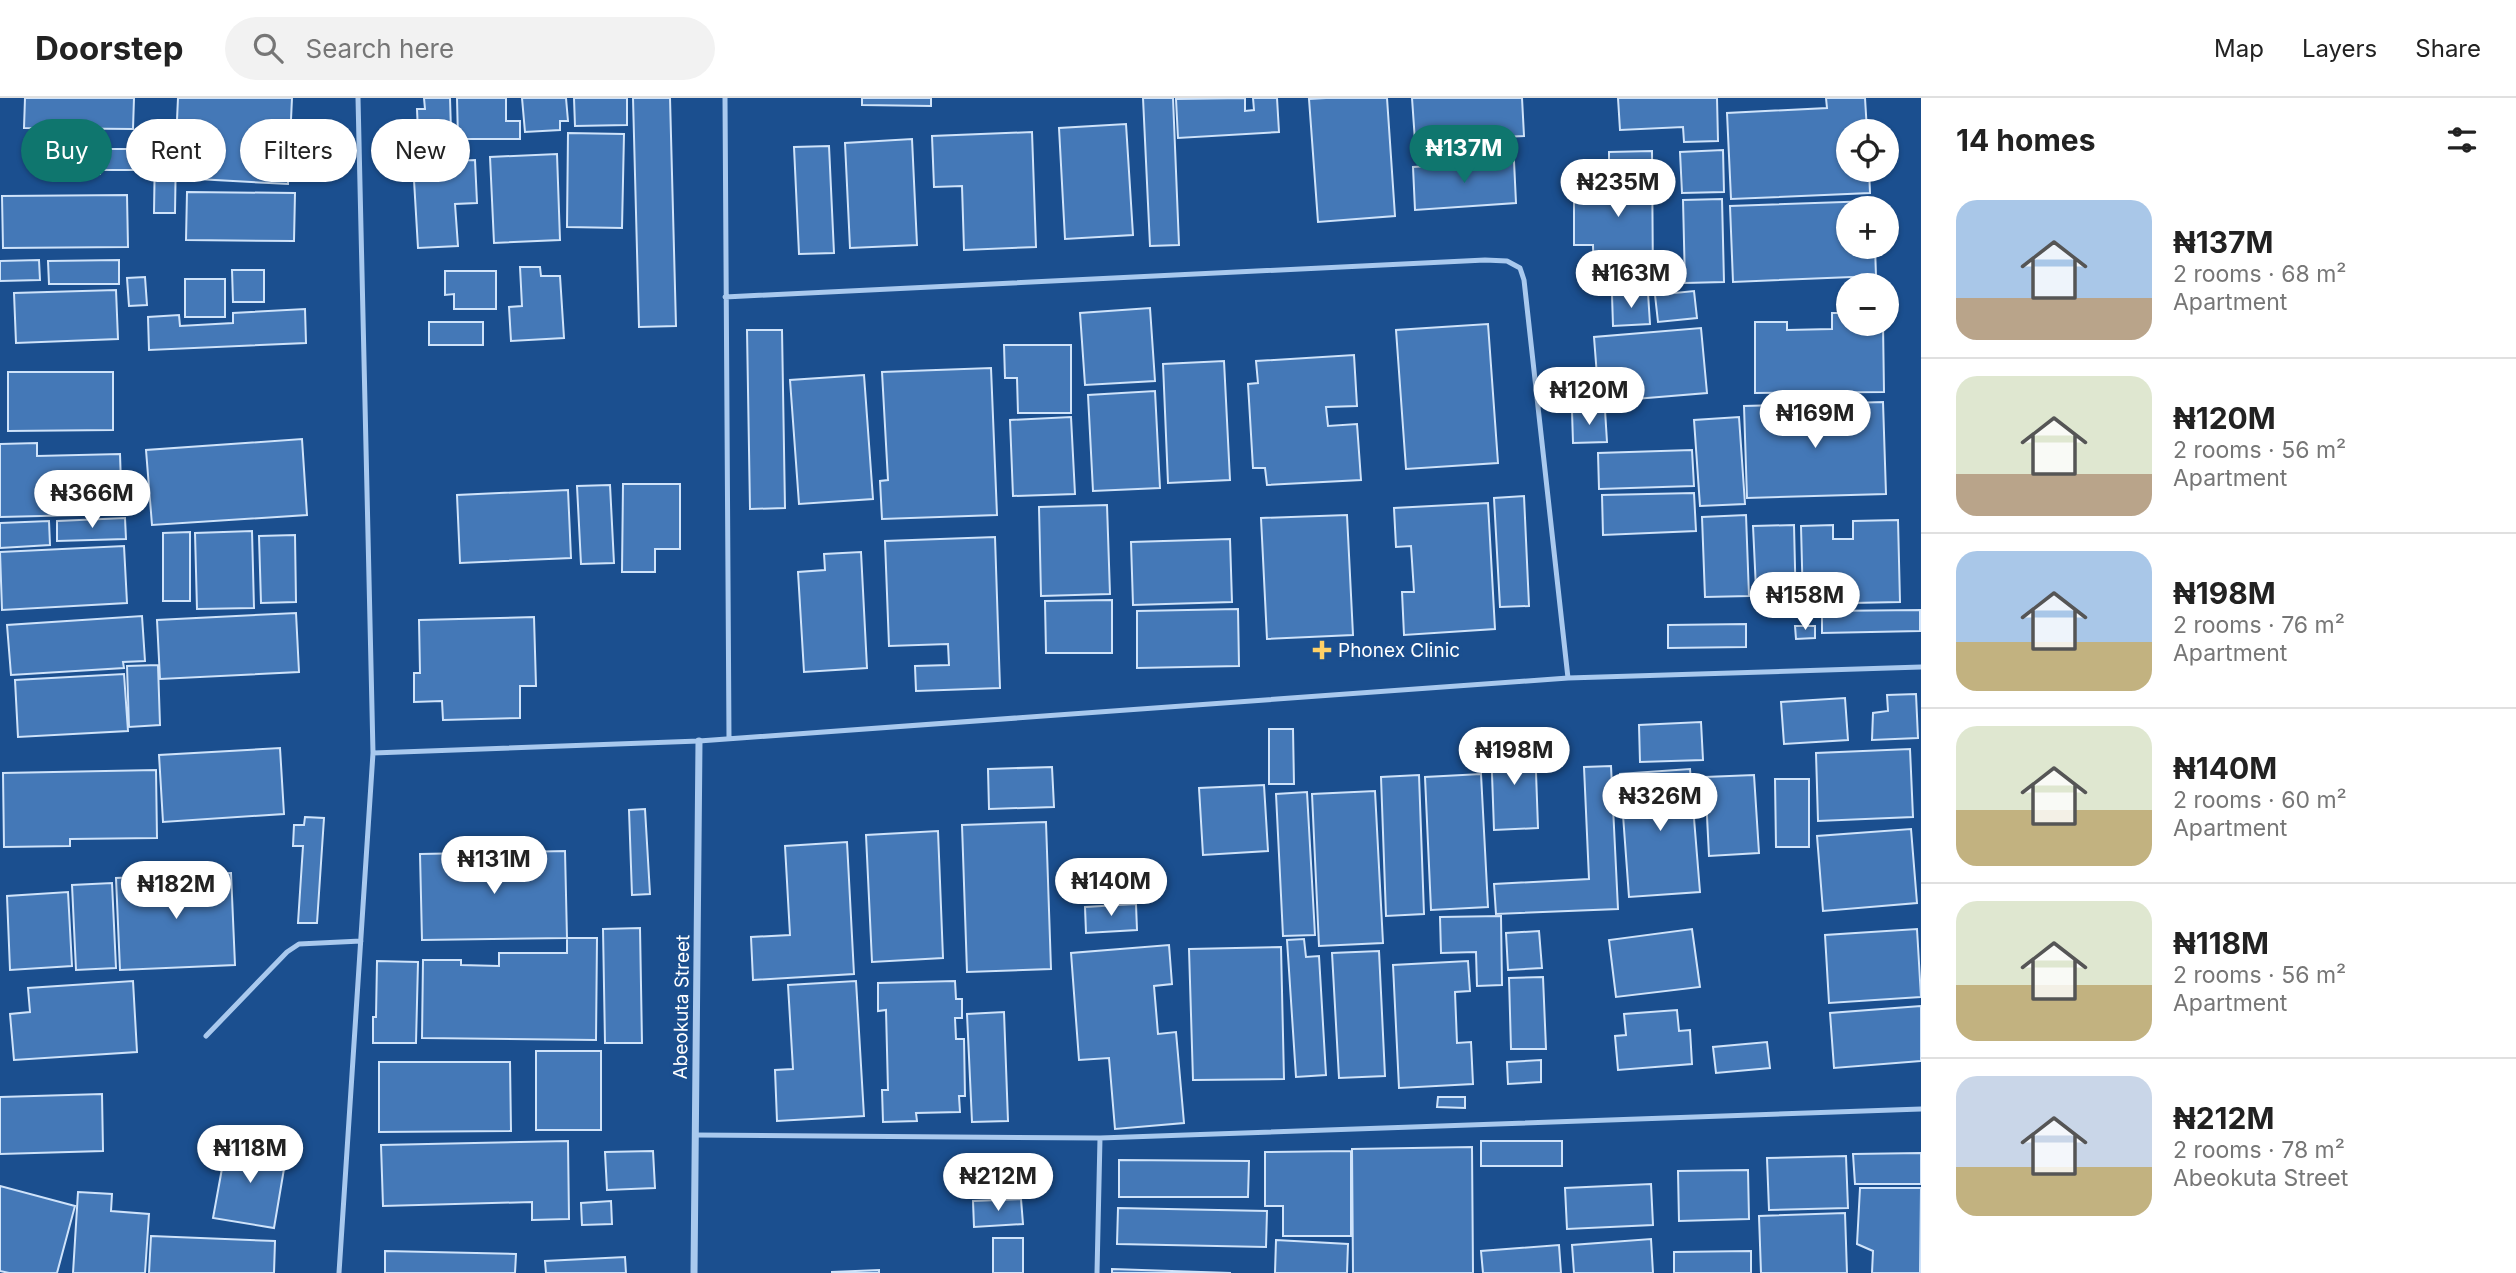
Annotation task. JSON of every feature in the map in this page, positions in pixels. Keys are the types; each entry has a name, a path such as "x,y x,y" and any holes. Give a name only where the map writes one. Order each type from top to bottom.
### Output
{"street":[{"name":"Abeokuta Street","path":"694,1273 699,741"}],"lane":[{"path":"339,1273 373,753 358,98"},
{"path":"725,98 729,738"},
{"path":"725,296 1507,261 1520,268 1524,280 1568,678"},
{"path":"373,753 699,741 1568,678 1921,667"},
{"path":"206,1036 286,952 299,944 361,941"},
{"path":"695,1135 1100,1138 1921,1109"},
{"path":"1097,1273 1100,1138"}],"building":[{"path":"25,98 134,98 133,119 126,119 126,129 112,129 112,119 24,119"},
{"path":"178,98 292,98 291,119 240,119 240,181 226,181 226,119 177,119"},
{"path":"424,98 450,98 451,119 417,119 417,109 425,109"},
{"path":"457,98 506,98 506,121 520,121 520,139 470,139 470,119 458,119"},
{"path":"522,98 566,98 568,121 560,121 560,130 525,132"},
{"path":"574,98 627,98 627,125 575,126"},
{"path":"633,98 670,98 676,326 639,327"},
{"path":"862,98 931,98 931,106 862,105"},
{"path":"1143,98 1173,98 1179,245 1150,246"},
{"path":"1245,98 1245,111 1254,110 1253,98 1277,98 1279,132 1178,138 1176,99"},
{"path":"1387,98 1395,216 1318,222 1309,99"},
{"path":"1412,98 1522,98 1524,136 1415,141"},
{"path":"1618,98 1717,98 1718,141 1684,142 1683,127 1620,130"},
{"path":"1826,98 1865,98 1866,119 1836,119 1836,182 1870,182 1870,193 1731,199 1727,113 1827,108"},
{"path":"1126,124 1133,235 1065,239 1059,128"},
{"path":"1032,132 1036,247 964,250 962,186 934,187 932,136"},
{"path":"568,133 624,134 622,228 567,227"},
{"path":"912,139 917,245 850,248 845,143"},
{"path":"829,146 834,253 799,254 794,147"},
{"path":"112,149 126,149 126,170 112,170"},
{"path":"1723,150 1724,192 1682,193 1680,152"},
{"path":"1652,151 1653,284 1594,285 1593,245 1574,245 1574,175 1609,174 1609,152"},
{"path":"557,154 560,240 494,243 490,157"},
{"path":"470,160 475,160 477,203 455,204 458,246 418,248 414,182 470,182"},
{"path":"1514,161 1516,203 1415,210 1413,167"},
{"path":"154,182 175,182 175,213 154,213"},
{"path":"252,182 288,182 288,184"},
{"path":"187,192 295,193 294,241 186,240"},
{"path":"127,195 128,247 3,248 2,196"},
{"path":"1722,199 1724,282 1685,283 1683,200"},
{"path":"1836,202 1836,259 1875,259 1876,273 1836,273 1836,278 1733,282 1730,206"},
{"path":"39,260 40,280 0,281 0,261"},
{"path":"119,260 119,284 49,284 48,261"},
{"path":"520,267 540,267 541,276 560,276 564,338 511,341 509,307 522,306"},
{"path":"232,270 264,270 264,302 233,302"},
{"path":"445,271 496,271 496,309 454,309 454,294 445,295"},
{"path":"145,277 147,305 129,306 127,278"},
{"path":"185,279 225,279 225,317 185,317"},
{"path":"116,290 118,339 16,343 14,293"},
{"path":"1694,291 1697,318 1658,322 1655,295"},
{"path":"1648,293 1650,324 1613,326 1612,295"},
{"path":"1150,308 1155,381 1085,385 1080,313"},
{"path":"305,309 306,343 149,350 148,317 179,315 180,326 233,323 233,313"},
{"path":"1832,313 1836,313 1836,336 1883,336 1884,392 1755,393 1755,322 1787,322 1787,330 1832,329"},
{"path":"429,322 483,322 483,345 429,345"},
{"path":"1488,324 1498,463 1406,469 1396,330"},
{"path":"1701,328 1707,393 1599,402 1594,337"},
{"path":"747,330 782,330 785,508 750,509"},
{"path":"1004,345 1071,345 1071,413 1018,413 1017,378 1005,378"},
{"path":"1354,355 1357,406 1326,407 1328,426 1357,424 1361,480 1267,485 1265,468 1253,468 1248,384 1258,383 1256,361"},
{"path":"1224,361 1230,480 1168,483 1163,364"},
{"path":"991,368 997,515 882,519 880,481 888,480 882,372"},
{"path":"8,372 113,372 113,430 8,431"},
{"path":"864,375 873,499 799,504 790,380"},
{"path":"1155,391 1160,488 1093,491 1088,395"},
{"path":"1883,402 1886,494 1747,498 1744,406"},
{"path":"1605,410 1607,442 1573,443 1572,411"},
{"path":"1071,417 1075,494 1013,496 1010,420"},
{"path":"1739,417 1745,504 1700,506 1694,420"},
{"path":"302,439 307,515 152,525 146,450"},
{"path":"37,443 37,456 120,454 122,514 0,517 0,444"},
{"path":"1692,450 1694,486 1599,489 1598,453"},
{"path":"623,484 680,484 680,549 655,549 655,572 622,572"},
{"path":"610,485 614,563 581,564 577,486"},
{"path":"568,490 571,558 460,563 457,495"},
{"path":"1694,493 1696,531 1603,535 1602,495"},
{"path":"1524,496 1529,606 1500,607 1494,498"},
{"path":"1488,503 1495,629 1404,635 1402,592 1414,592 1411,546 1396,547 1394,508"},
{"path":"1107,505 1110,594 1041,596 1039,507"},
{"path":"1347,515 1353,635 1267,639 1261,518"},
{"path":"1746,515 1749,596 1705,597 1702,517"},
{"path":"125,518 126,539 57,541 57,521"},
{"path":"1898,520 1900,602 1803,604 1801,526 1833,525 1833,539 1853,539 1853,521"},
{"path":"49,521 50,545 0,548 0,523"},
{"path":"1794,525 1796,609 1757,610 1753,526"},
{"path":"252,531 254,608 197,609 195,533"},
{"path":"190,532 190,601 163,601 163,533"},
{"path":"295,535 296,602 261,603 259,536"},
{"path":"995,537 1000,688 916,691 915,666 949,665 948,644 889,646 885,541"},
{"path":"1230,539 1232,602 1133,605 1131,542"},
{"path":"124,546 127,603 2,610 0,552"},
{"path":"861,552 867,668 804,672 798,572 825,570 824,554"},
{"path":"1112,600 1112,653 1046,653 1045,601"},
{"path":"1238,609 1239,666 1137,668 1137,611"},
{"path":"1920,610 1920,631 1822,633 1822,611"},
{"path":"296,613 299,672 160,679 157,620"},
{"path":"142,616 145,661 123,662 124,668 11,675 7,625"},
{"path":"534,617 536,686 520,686 520,718 443,720 442,701 414,702 414,673 420,673 419,620"},
{"path":"1746,624 1746,647 1668,648 1668,625"},
{"path":"1795,626 1815,626 1815,638 1796,639"},
{"path":"158,665 160,725 129,727 127,666"},
{"path":"124,674 128,731 18,737 15,680"},
{"path":"1916,694 1918,738 1872,740 1873,713 1888,711 1887,695"},
{"path":"1845,698 1848,740 1784,744 1781,702"},
{"path":"1701,722 1703,760 1640,762 1639,725"},
{"path":"1269,729 1293,729 1294,784 1269,784"},
{"path":"1535,744 1538,828 1494,830 1491,746"},
{"path":"280,748 284,814 163,822 159,755"},
{"path":"1910,749 1913,817 1818,821 1816,753"},
{"path":"1611,766 1618,909 1496,914 1494,884 1589,879 1584,767"},
{"path":"1052,767 1054,807 989,809 988,769"},
{"path":"1690,769 1700,892 1629,897 1620,774"},
{"path":"156,770 157,838 70,839 70,846 4,847 3,773"},
{"path":"1481,774 1488,907 1431,910 1425,777"},
{"path":"1419,775 1424,914 1386,916 1381,777"},
{"path":"1754,775 1759,853 1709,856 1705,777"},
{"path":"1775,779 1809,779 1809,847 1776,847"},
{"path":"1264,785 1268,851 1203,855 1199,788"},
{"path":"1375,791 1383,943 1319,946 1312,794"},
{"path":"1307,792 1315,935 1283,936 1276,794"},
{"path":"645,809 650,894 632,895 629,810"},
{"path":"305,817 324,818 317,923 298,923 303,846 293,846 294,825 304,825"},
{"path":"1046,822 1051,969 967,972 962,825"},
{"path":"1911,829 1917,903 1823,911 1817,836"},
{"path":"938,831 943,958 872,962 866,835"},
{"path":"847,842 854,974 753,980 751,937 790,935 785,846"},
{"path":"565,851 567,938 422,940 420,854"},
{"path":"231,873 235,965 120,970 116,878"},
{"path":"112,883 116,968 76,970 72,885"},
{"path":"68,892 72,966 10,970 7,896"},
{"path":"1136,904 1137,930 1086,933 1085,907"},
{"path":"1501,916 1502,985 1477,986 1476,952 1441,953 1440,917"},
{"path":"640,928 642,1043 605,1043 603,929"},
{"path":"1692,929 1700,987 1616,997 1609,940"},
{"path":"1917,929 1921,997 1829,1003 1825,935"},
{"path":"1539,931 1542,968 1508,970 1506,933"},
{"path":"567,938 597,938 596,1040 422,1038 423,960 461,960 461,965 499,966 499,953 567,953"},
{"path":"1304,939 1306,957 1319,956 1326,1075 1296,1077 1287,940"},
{"path":"1169,945 1172,984 1154,986 1158,1034 1176,1032 1184,1123 1115,1129 1109,1058 1079,1060 1071,953"},
{"path":"1281,947 1284,1079 1193,1080 1189,949"},
{"path":"1379,951 1385,1076 1339,1078 1332,953"},
{"path":"377,961 418,962 416,1043 373,1043"},
{"path":"1468,961 1470,991 1455,992 1457,1043 1471,1042 1473,1084 1399,1088 1393,965"},
{"path":"1543,977 1546,1049 1511,1049 1509,978"},
{"path":"133,981 137,1052 14,1060 10,1014 30,1012 28,988"},
{"path":"856,981 864,1116 777,1121 775,1070 793,1069 788,985"},
{"path":"955,981 956,999 962,999 962,1018 955,1018 956,1039 964,1039 965,1096 959,1096 960,1112 916,1113 917,1121 883,1122 882,1090 888,1090 886,1010 878,1011 878,983"},
{"path":"1921,1006 1921,1061 1834,1068 1830,1013"},
{"path":"1677,1010 1679,1031 1690,1030 1692,1064 1618,1070 1615,1036 1626,1035 1624,1014"},
{"path":"1004,1012 1008,1121 972,1122 967,1014"},
{"path":"1767,1042 1770,1068 1716,1073 1713,1047"},
{"path":"536,1051 601,1051 601,1130 536,1130"},
{"path":"1541,1060 1541,1082 1508,1084 1507,1062"},
{"path":"379,1062 510,1062 511,1131 379,1132"},
{"path":"102,1094 103,1151 0,1154 0,1097"},
{"path":"1438,1097 1465,1097 1465,1108 1437,1107"},
{"path":"227,1141 287,1151 274,1228 213,1218"},
{"path":"568,1141 569,1219 532,1220 532,1202 383,1206 381,1145"},
{"path":"1481,1141 1562,1141 1562,1166 1481,1166"},
{"path":"1472,1147 1473,1273 1353,1273 1352,1149"},
{"path":"653,1151 655,1188 607,1190 605,1152"},
{"path":"1351,1151 1351,1236 1283,1236 1283,1206 1265,1206 1265,1152"},
{"path":"1921,1153 1921,1184 1855,1184 1853,1154"},
{"path":"1846,1156 1848,1208 1769,1210 1767,1158"},
{"path":"1119,1160 1249,1161 1248,1197 1119,1197"},
{"path":"1748,1170 1749,1219 1679,1221 1678,1171"},
{"path":"1651,1184 1653,1225 1567,1229 1565,1188"},
{"path":"0,1186 75,1206 57,1273 0,1271"},
{"path":"1860,1188 1921,1188 1920,1273 1872,1273 1873,1251 1857,1244"},
{"path":"78,1192 112,1194 111,1211 149,1214 145,1273 73,1273"},
{"path":"1021,1199 1023,1224 974,1227 973,1201"},
{"path":"611,1201 612,1224 582,1225 581,1203"},
{"path":"1118,1208 1267,1211 1266,1247 1117,1244"},
{"path":"1845,1213 1847,1273 1761,1273 1759,1216"},
{"path":"151,1236 275,1241 274,1273 149,1273"},
{"path":"993,1238 1023,1238 1023,1273 993,1273"},
{"path":"1651,1239 1653,1273 1574,1273 1572,1245"},
{"path":"1276,1240 1348,1244 1347,1273 1275,1273"},
{"path":"1559,1245 1561,1273 1483,1273 1481,1251"},
{"path":"385,1251 516,1254 515,1273 385,1273"},
{"path":"1751,1251 1751,1273 1674,1273 1674,1252"},
{"path":"625,1257 626,1273 546,1273 545,1261"},
{"path":"1112,1269 1231,1273 1112,1273"},
{"path":"879,1270 879,1273 832,1273 832,1272"}],"place":[{"name":"Phonex Clinic","path":"1322,650"}]}
